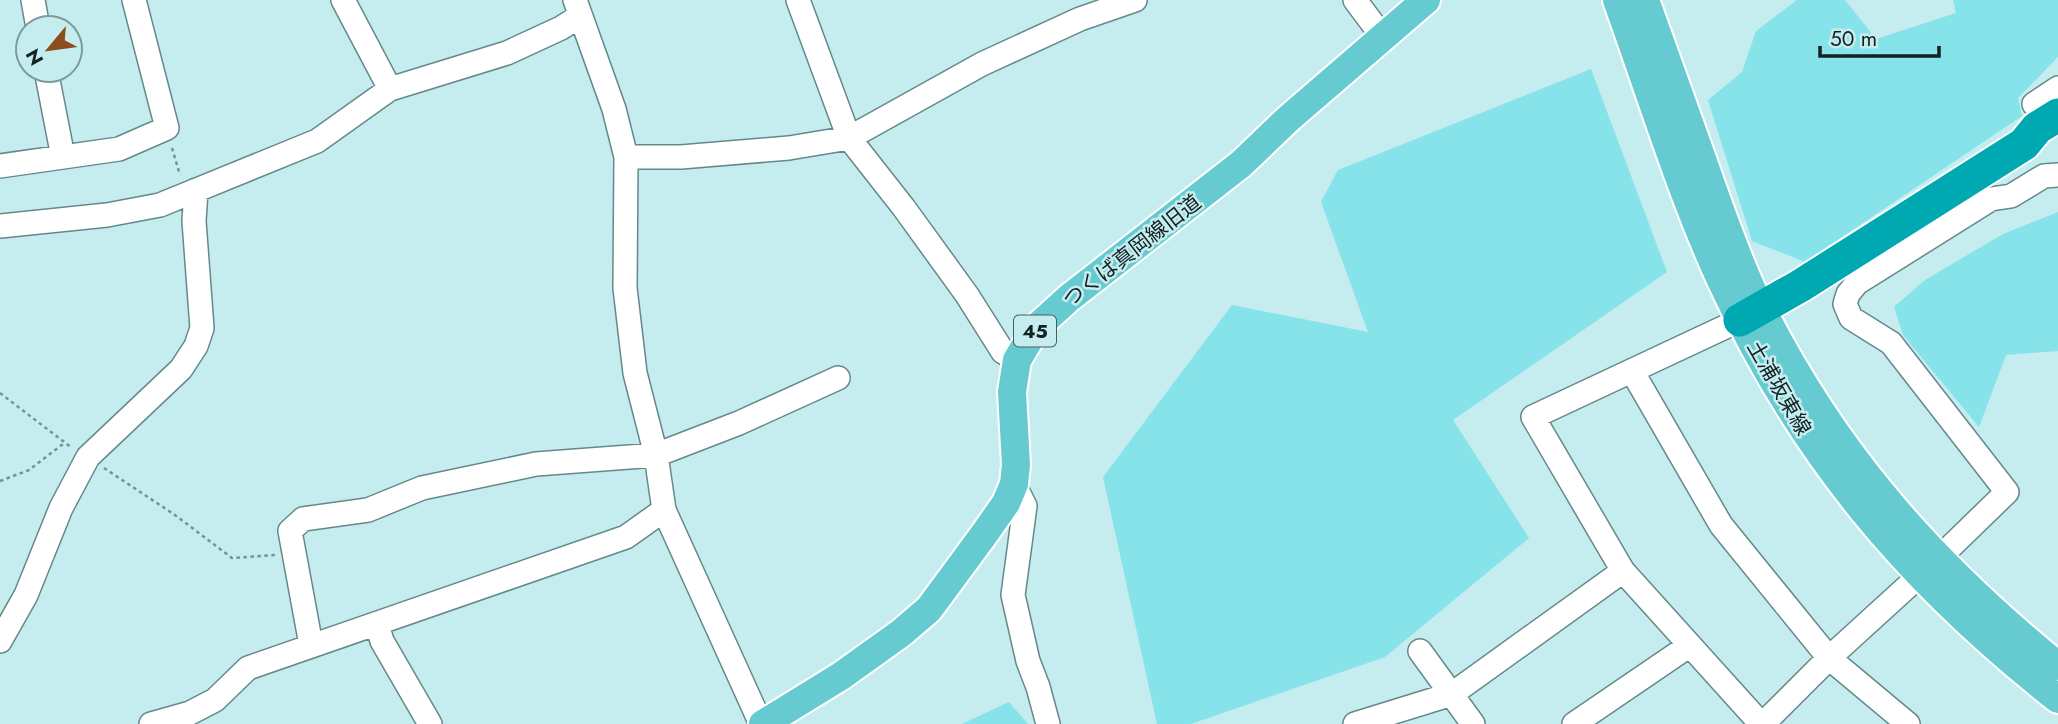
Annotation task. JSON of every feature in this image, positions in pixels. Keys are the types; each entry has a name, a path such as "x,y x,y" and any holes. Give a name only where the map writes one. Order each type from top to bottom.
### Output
{"highway":[{"path":"1751,314 2024,144 2037,128 2046,110"},
{"path":"2024,144 2044,141 2058,132"}],"main road":[{"name":"つくば真岡線旧道","path":"762,724 852,669 901,634 929,609 954,578 1006,503 1014,484 1016,465 1013,392 1017,359 1037,328 1069,298 1241,164 1288,119 1426,0"},
{"name":"土浦坂東線","path":"1617,0 1700,231 1751,314 1791,365 1835,435 1885,500 1964,620 2058,699"},
{"name":"土浦坂東線","path":"1645,0 1721,215 1751,314"},
{"name":"土浦坂東線","path":"1929,567 2058,666"}],"street":[{"path":"0,166 119,149 167,128 134,0"},
{"path":"343,0 390,89"},
{"path":"798,0 849,138 952,274 1003,352 1017,359"},
{"path":"626,157 681,157 775,150 849,138 982,64 1080,19 1135,0"},
{"path":"1355,0 1382,36"},
{"path":"0,226 107,215 160,205 317,141 390,89 507,53 561,28 578,8 614,108 626,157 625,288 635,373 656,455 664,510 762,724"},
{"path":"49,84 63,157"},
{"path":"2046,110 2058,88"},
{"path":"1751,314 1533,417 1623,571 1762,724 2007,492 1891,343 1851,318 1845,304 1848,294 1857,284 1991,199 2011,196 2044,176 2058,175"},
{"path":"0,641 26,595 61,508 88,457 181,369 196,346 202,328 191,192"},
{"path":"1632,371 1721,525 1829,658 1908,724"},
{"path":"311,645 290,531 303,519 368,510 422,488 536,464 656,455 739,423 838,378"},
{"path":"1014,484 1025,506 1013,595 1028,661 1048,724"},
{"path":"152,724 190,713 215,700 248,668 626,537 664,510"},
{"path":"1355,724 1452,694 1623,571"},
{"path":"377,624 382,641 430,724"},
{"path":"1574,724 1690,645"},
{"path":"1420,651 1474,724"}],"path":[{"path":"167,128 191,192"},
{"path":"0,394 63,444 88,457 175,515 232,558 293,554"},
{"path":"0,481 29,470 63,444"}],"shaded area":[{"path":"1797,0 1845,0 1876,39 1956,13 1953,0 2058,0 2058,57 2018,98 2022,116 1805,262 1752,241 1708,100 1742,72 1756,31"},
{"path":"1591,69 1667,272 1453,420 1529,538 1385,657 1191,724 1157,724 1103,477 1232,305 1368,332 1321,202 1338,170"},
{"path":"2058,212 2058,351 2006,355 1979,427 1903,335 1894,307 1925,280 2003,234"},
{"path":"1009,702 1028,724 962,724"}]}
